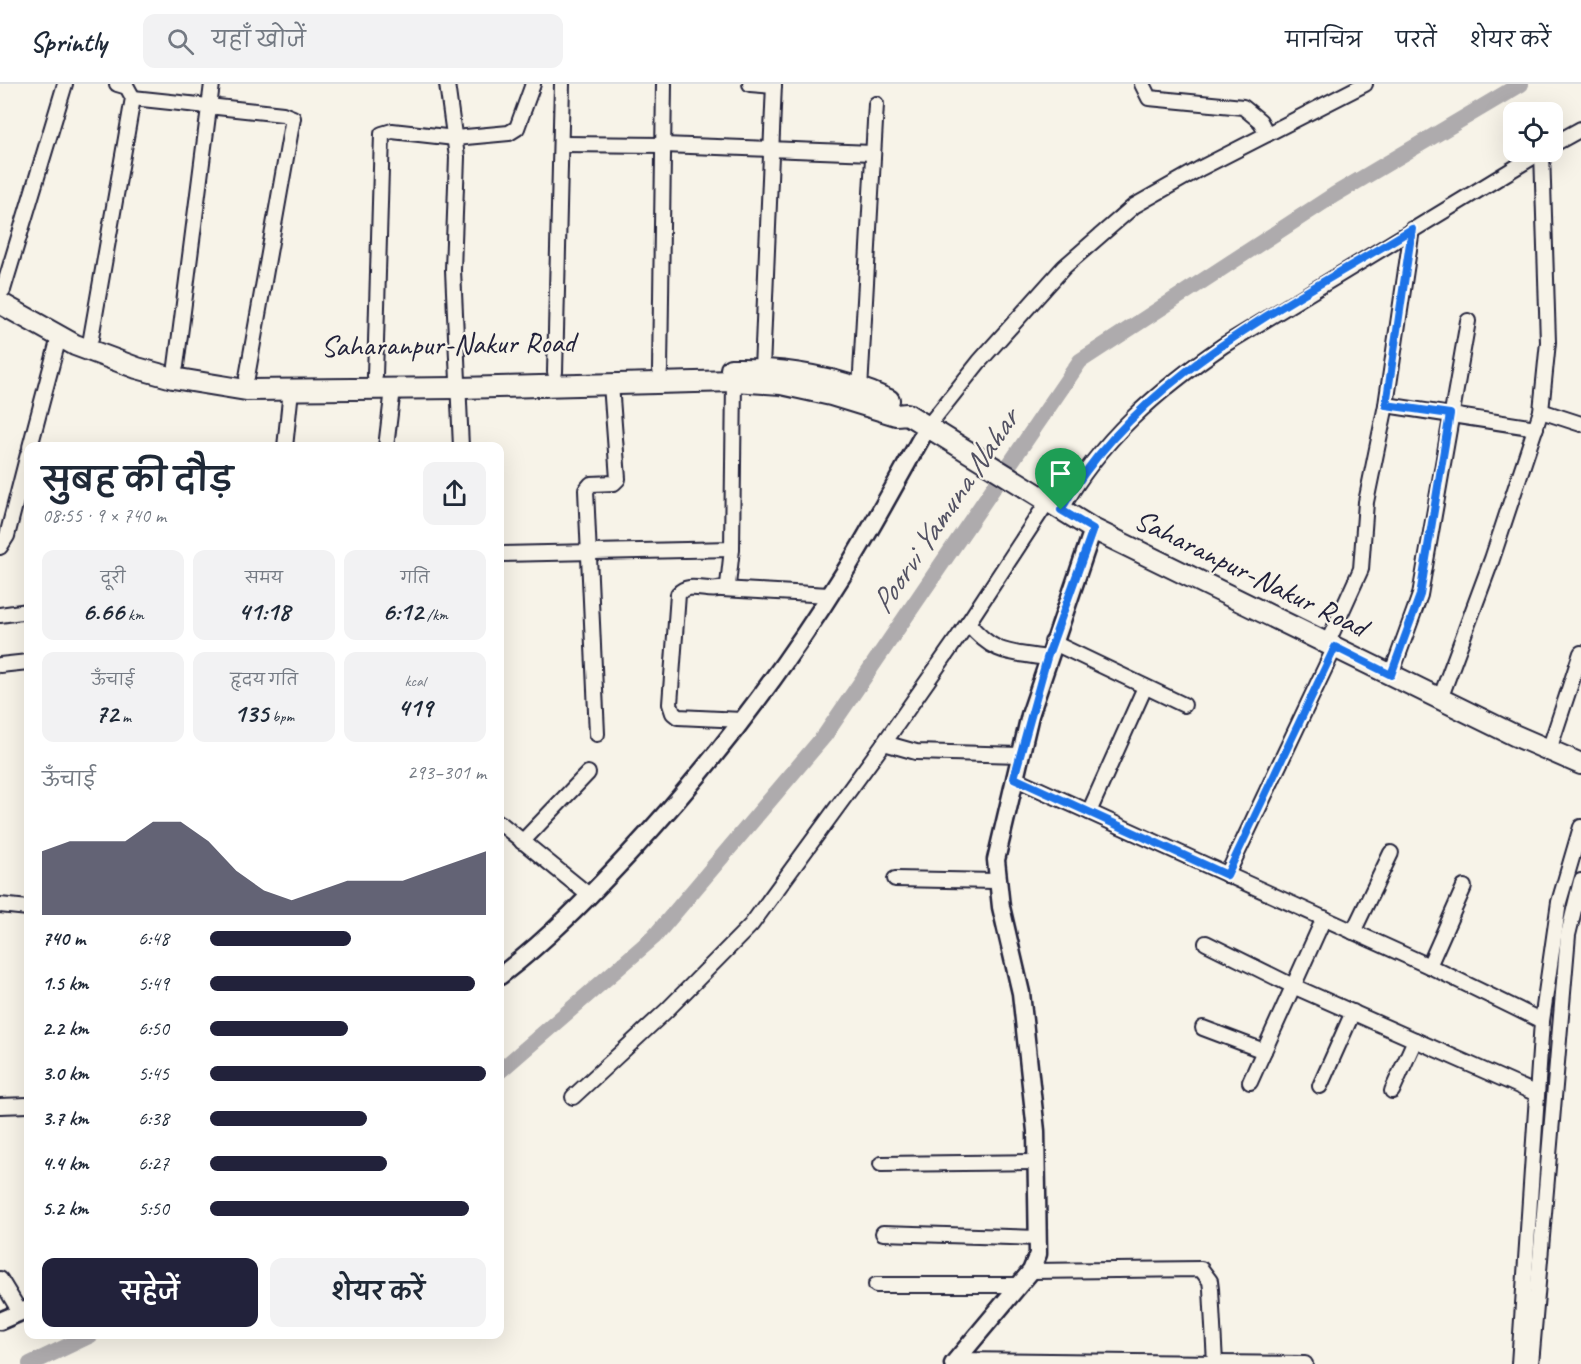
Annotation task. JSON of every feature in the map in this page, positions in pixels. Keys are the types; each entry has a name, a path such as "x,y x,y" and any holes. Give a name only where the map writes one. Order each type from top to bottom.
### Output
{"main road":[{"name":"Saharanpur-Nakur Road","path":"1,294 59,337 86,349 173,378 246,390 393,389 555,372 762,369 796,373 860,390 900,405 907,414 1093,529 1440,699 1581,764"},
{"name":"Saharanpur-Nakur Road","path":"1,294 91,338 176,366 247,377 375,376 458,382 611,384 734,381 781,384 831,395 896,416 907,414"}],"street":[{"path":"1,294 65,84"},
{"path":"91,338 133,98 127,87 117,84"},
{"path":"176,366 212,84"},
{"path":"447,84 455,138 453,270 461,442"},
{"path":"375,376 382,134 392,131 455,138 503,135 514,131 533,84"},
{"path":"555,372 562,84"},
{"path":"660,370 664,84"},
{"path":"750,84 774,85 762,369"},
{"path":"1142,84 1149,98 1243,107 1260,121 1267,134"},
{"path":"504,973 551,934 590,896 676,803 742,720 829,595 936,431 1023,312 1064,267 1134,206 1358,86"},
{"path":"133,98 290,115 294,123 247,377"},
{"path":"860,390 876,104"},
{"path":"1563,139 1581,129"},
{"path":"561,144 663,145 873,153"},
{"path":"573,1096 728,951 779,889 884,743 1050,502 1120,429 1183,373 1224,345 1525,162"},
{"path":"1440,699 1492,559 1541,411 1548,342 1542,162"},
{"path":"1227,875 1331,645 1361,569 1368,491 1386,405 1412,229"},
{"path":"1391,675 1420,595 1468,321"},
{"path":"31,442 59,337"},
{"path":"722,589 730,580 732,549 734,381"},
{"path":"597,734 586,490 591,484 614,483 618,479 611,384"},
{"path":"387,442 393,389"},
{"path":"286,442 291,390"},
{"path":"1386,405 1536,428"},
{"path":"1541,411 1581,424"},
{"path":"0,547 7,536 24,470"},
{"path":"955,1362 1031,1271 1038,1254 1036,1131 1021,993 996,881 999,839 1050,650 1093,529"},
{"path":"504,554 732,549"},
{"path":"742,720 678,717 673,713 670,704 678,594 688,588 829,595"},
{"path":"0,615 24,612"},
{"path":"968,623 985,643 994,648 1050,650 1145,687 1184,705"},
{"path":"1549,750 1581,653"},
{"path":"0,665 24,662"},
{"path":"1089,812 1145,687"},
{"path":"884,743 916,752 1020,755"},
{"path":"522,842 588,773"},
{"path":"1014,778 1429,966 1542,1021"},
{"path":"504,826 590,896"},
{"path":"1519,1364 1542,1021 1555,920 1581,827"},
{"path":"1353,932 1391,853"},
{"path":"895,879 996,881"},
{"path":"1531,1364 1568,935 1581,881"},
{"path":"1429,966 1464,887"},
{"path":"0,906 24,908"},
{"path":"1250,1082 1324,918"},
{"path":"1206,943 1293,986 1537,1094"},
{"path":"1320,1086 1353,1012"},
{"path":"1203,1028 1264,1051"},
{"path":"1392,1091 1415,1040"},
{"path":"0,1106 24,1105"},
{"path":"881,1164 1037,1162"},
{"path":"883,1233 1038,1238"},
{"path":"1031,1271 1201,1269 1210,1281 1215,1363"},
{"path":"0,1279 24,1310 0,1321"},
{"path":"876,1285 1019,1285"},
{"path":"955,1362 1305,1364"}],"waterway":[{"name":"Poorvi Yamuna Nahar","path":"504,1068 654,937 825,735 1080,361 1334,195 1521,84"},
{"name":"Poorvi Yamuna Nahar","path":"30,1364 83,1339"}],"route":[{"path":"1412,229 1386,405 1450,414 1424,579 1417,608 1391,675 1335,647 1227,875 1014,778 1047,658 1093,529 1061,510 1078,479 1095,456 1120,429 1183,373 1224,345 1412,229"}]}
